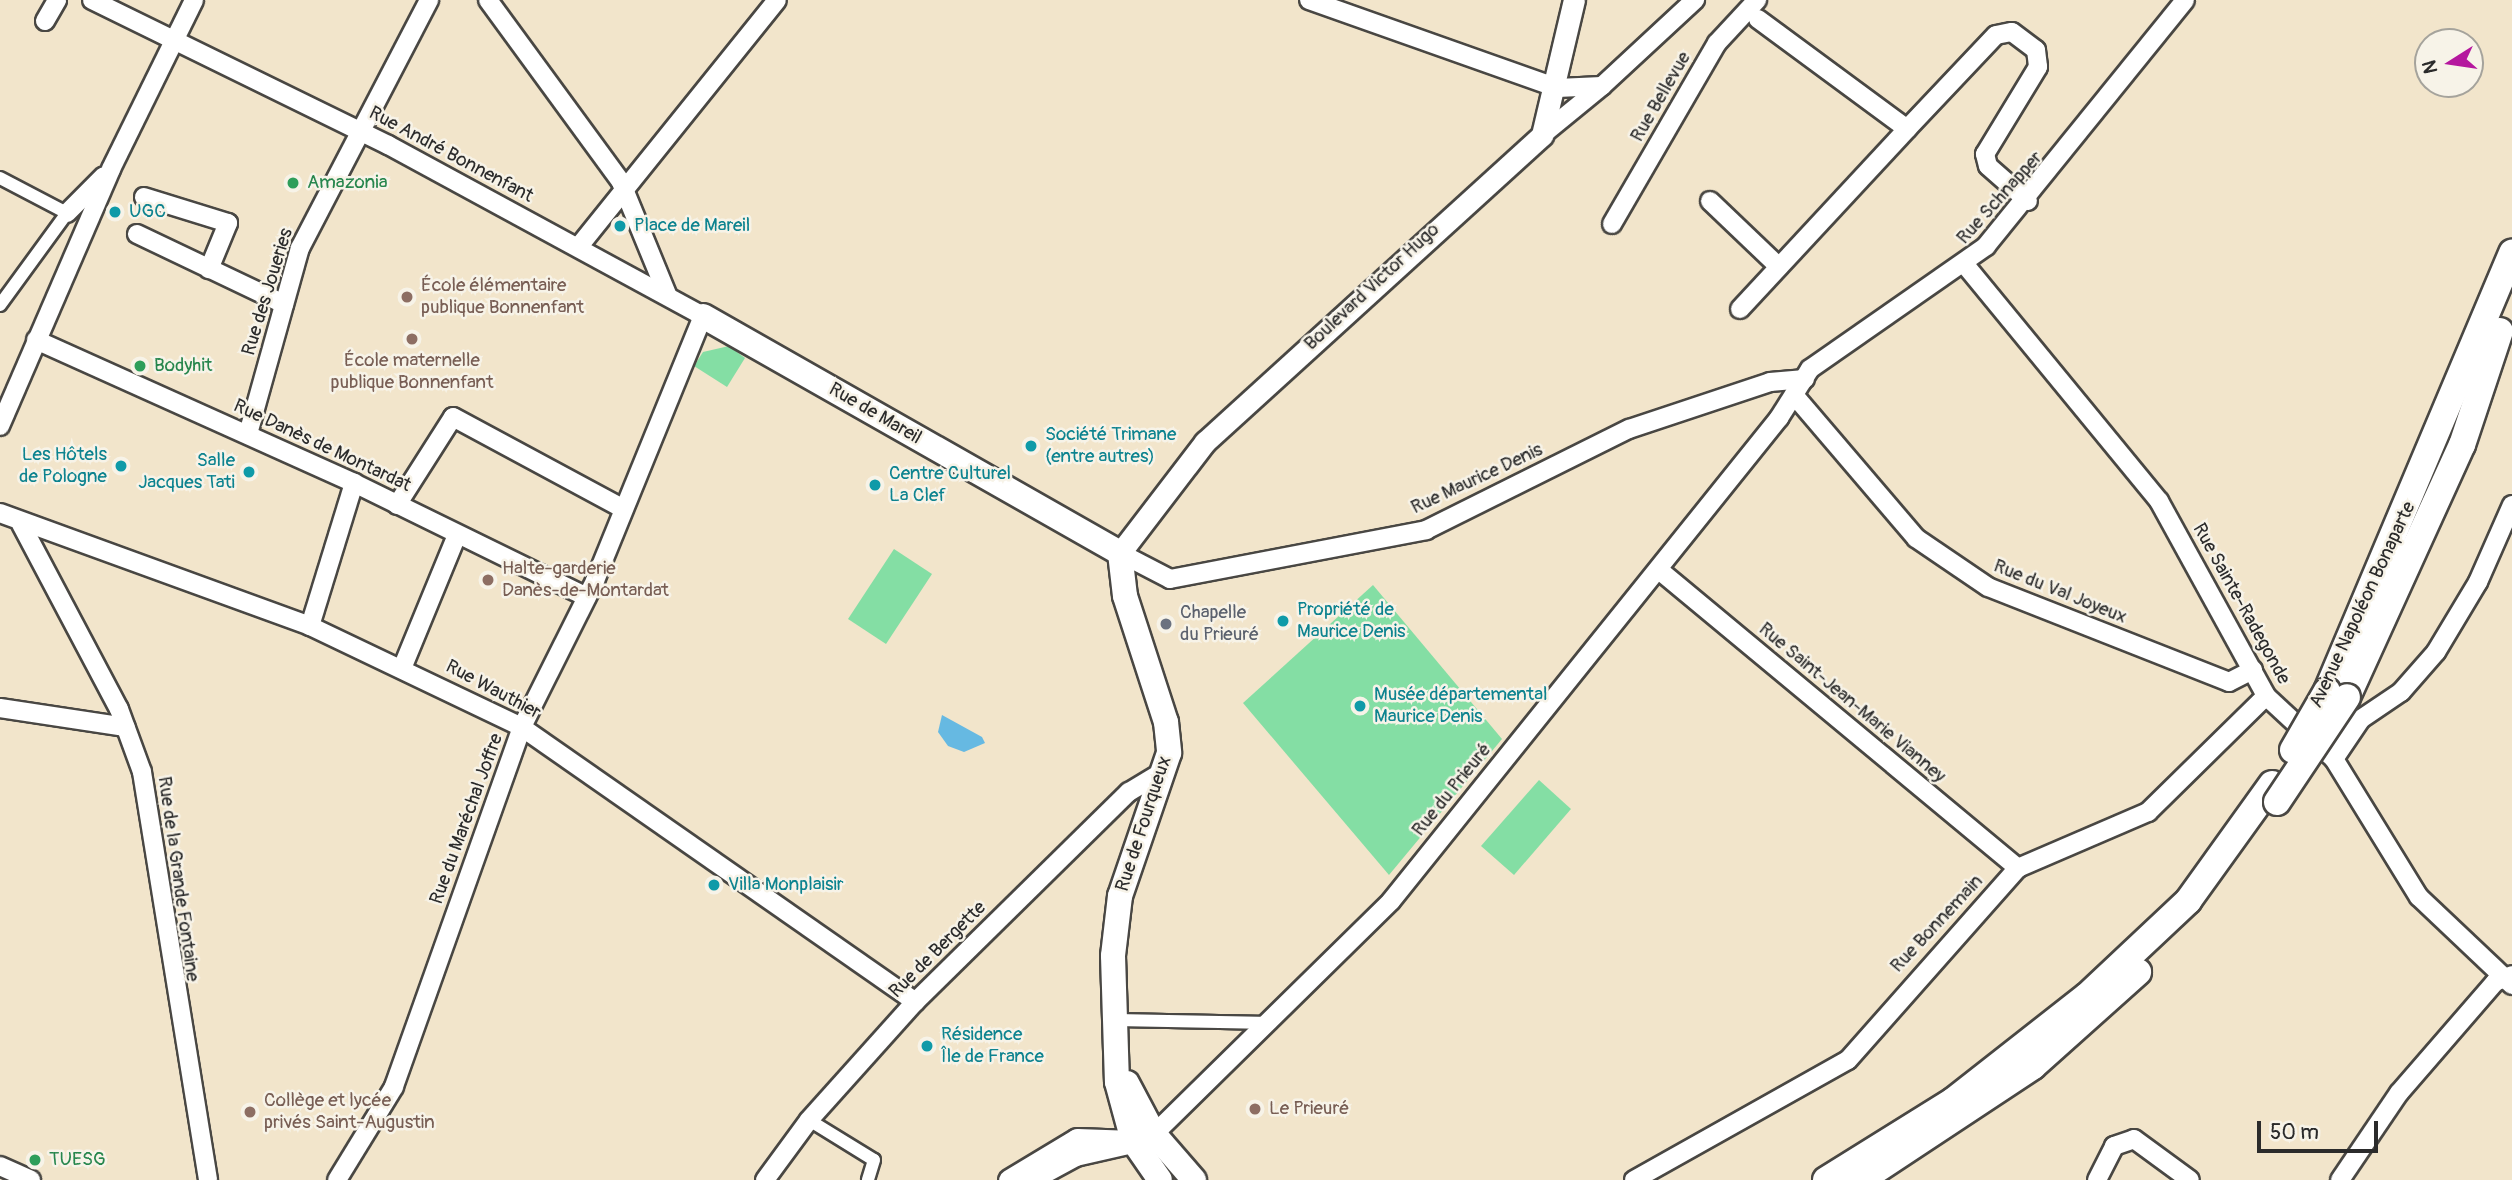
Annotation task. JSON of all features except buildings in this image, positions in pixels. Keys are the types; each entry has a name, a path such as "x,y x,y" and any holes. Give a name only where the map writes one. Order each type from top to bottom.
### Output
{"main road":[{"name":"Avenue Napoléon Bonaparte","path":"2337,694 2512,252"},
{"name":"Avenue Napoléon Bonaparte","path":"1861,1180 1963,1118 2109,1001 2220,880 2337,694 2462,446 2512,301"},
{"name":"Rue de Mareil","path":"703,316 1121,553"},
{"name":"Rue de Fourqueux","path":"1121,553 1125,596 1169,734 1162,772 1119,896 1116,1020 1122,1114 1143,1138 1194,1180"},
{"name":"Avenue Napoléon Bonaparte","path":"1826,1180 1953,1101 2087,996 2188,901 2274,793"},
{"name":"Rue de Fourqueux","path":"1143,1138 1160,1180"}],"street":[{"path":"46,21 57,0"},
{"name":"Rue André Bonnenfant","path":"92,0 174,43 358,129 580,245 703,316"},
{"path":"2,430 36,340 111,169 194,0"},
{"name":"Rue des Joueries","path":"248,434 300,248 358,129 429,0"},
{"path":"488,0 625,192 667,294"},
{"path":"580,245 777,0"},
{"path":"1309,0 1557,88 1602,86"},
{"name":"Boulevard Victor Hugo","path":"1121,553 1205,442 1542,135 1557,88 1574,0"},
{"path":"1542,135 1602,86 1695,0"},
{"name":"Rue Bellevue","path":"1612,224 1717,43 1757,0"},
{"name":"Rue Schnapper","path":"1805,379 1932,281 1966,266 2028,201 2185,0"},
{"path":"1758,19 1907,129"},
{"path":"1740,309 1996,35 2012,32 2036,50 2038,67 1986,153 1988,166 2028,201"},
{"path":"0,305 67,213 111,169"},
{"path":"0,178 67,213"},
{"path":"144,197 228,223 209,269"},
{"path":"1710,201 1779,267"},
{"path":"137,234 284,304"},
{"name":"Rue Sainte-Radegonde","path":"1966,266 2159,501 2266,696 2334,759 2419,897 2509,979"},
{"name":"Rue du Maréchal Joffre","path":"337,1180 394,1087 522,727 587,597 703,316"},
{"name":"Rue Danès de Montardat","path":"36,340 354,483 587,597"},
{"name":"Rue Maurice Denis","path":"1121,553 1170,579 1426,530 1629,429 1770,382 1805,379"},
{"name":"Rue du Prieuré","path":"1143,1138 1272,1023 1391,901 1658,570 1805,379"},
{"name":"Rue du Val Joyeux","path":"1794,395 1916,538 1988,587 2229,682 2253,670"},
{"path":"397,505 453,417 624,509"},
{"path":"310,626 354,483"},
{"path":"2334,759 2361,719 2402,692 2436,652 2478,582 2512,505"},
{"name":"Rue Wauthier","path":"0,513 21,524 310,626 403,666 522,727 915,1002"},
{"name":"Rue de la Grande Fontaine","path":"21,524 126,727 148,798 171,973 208,1180"},
{"path":"403,666 457,535"},
{"name":"Rue Saint-Jean-Marie Vianney","path":"1658,570 2018,868"},
{"name":"Rue Bonnemain","path":"1634,1180 1848,1060 1912,979 2018,868 2148,812 2266,696"},
{"path":"0,708 126,727"},
{"name":"Rue de Bergette","path":"765,1180 809,1120 915,1002 1129,792 1162,772"},
{"path":"2340,1180 2399,1093 2509,979"},
{"path":"1116,1020 1272,1023"},
{"path":"809,1120 874,1160 868,1180"},
{"path":"1009,1180 1077,1139 1143,1138"},
{"path":"1029,1180 1075,1155 1143,1138"},
{"path":"2097,1180 2114,1146 2134,1139 2190,1180"},
{"path":"0,1166 31,1180"}],"green space":[{"path":"729,346 745,358 727,387 694,366 703,352"},
{"path":"894,549 932,574 886,644 848,619"},
{"name":"Musée départemental Maurice Denis","path":"1373,585 1502,739 1389,875 1243,703"},
{"path":"1539,780 1571,809 1514,875 1481,846"}],"water":[{"path":"942,715 982,737 985,743 964,752 948,746 938,732"}],"place":[{"name":"Amazonia","path":"293,183"},
{"name":"UGC","path":"115,212"},
{"name":"Place de Mareil","path":"620,226"},
{"name":"École élémentaire publique Bonnenfant","path":"407,297"},
{"name":"École maternelle publique Bonnenfant","path":"412,339"},
{"name":"Bodyhit","path":"140,366"},
{"name":"Société Trimane (entre autres)","path":"1031,446"},
{"name":"Les Hôtels de Pologne","path":"121,466"},
{"name":"Salle Jacques Tati","path":"249,472"},
{"name":"Centre Culturel La Clef","path":"875,485"},
{"name":"Halte-garderie Danès-de-Montardat","path":"488,580"},
{"name":"Propriété de Maurice Denis","path":"1283,621"},
{"name":"Chapelle du Prieuré","path":"1166,624"},
{"name":"Musée départemental Maurice Denis","path":"1360,706"},
{"name":"Villa Monplaisir","path":"714,885"},
{"name":"Résidence Île de France","path":"927,1046"},
{"name":"Le Prieuré","path":"1255,1109"},
{"name":"Collège et lycée privés Saint-Augustin","path":"250,1112"},
{"name":"TUESG","path":"35,1160"}]}
